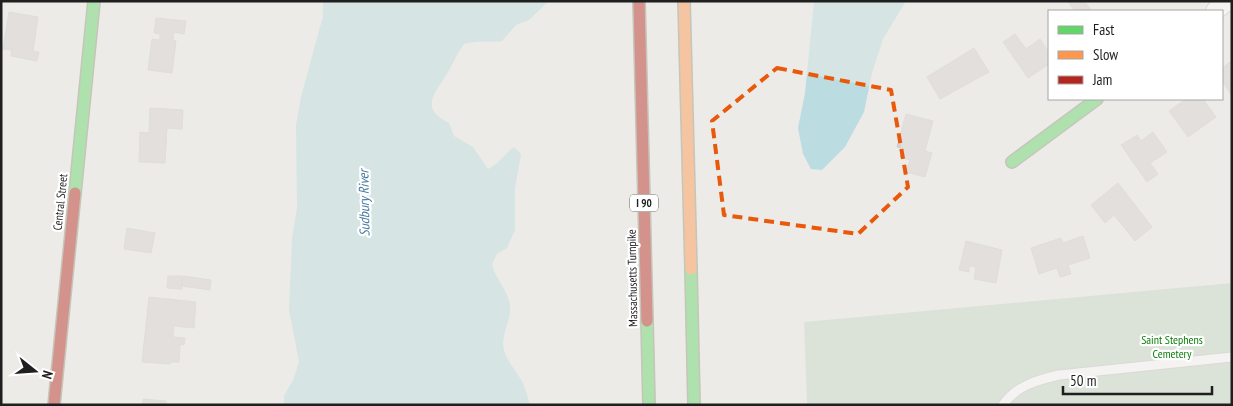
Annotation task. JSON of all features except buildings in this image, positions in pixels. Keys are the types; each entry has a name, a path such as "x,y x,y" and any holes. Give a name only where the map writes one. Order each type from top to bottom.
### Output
{"main road":[{"name":"Central Street","path":"54,405 94,1"},
{"name":"Massachusetts Turnpike","path":"639,1 649,405"},
{"path":"684,1 694,405"},
{"path":"1012,162 1096,100"}],"street":[{"path":"1216,10 1228,1"}],"lane":[{"path":"1003,405 1009,396 1018,390 1037,380 1059,375 1232,357"}],"highlighted area":[{"path":"777,68 891,90 908,187 858,234 724,215 712,121"}],"green space":[{"name":"Saint Stephens Cemetery","path":"1232,283 1232,405 807,405 804,322"}],"water":[{"name":"Sudbury River","path":"323,1 549,1 529,20 516,25 502,41 464,44 432,99 434,111 439,117 449,123 454,136 473,147 488,169 514,147 521,154 515,188 515,230 507,248 497,254 492,264 507,294 510,305 503,344 504,350 507,359 523,383 530,405 284,405 284,396 293,380 299,362 289,310 292,238 297,208 296,125 301,97 323,16"},
{"path":"814,1 906,1 883,39 872,73 864,112 845,147 822,170 811,169 803,154 798,128 805,93"}],"traffic: fast":[{"path":"75,193 94,1"},
{"path":"1012,162 1096,100"},
{"path":"691,269 694,405"},
{"path":"647,321 649,405"}],"traffic: slow":[{"path":"684,1 691,269"}],"traffic: jam":[{"path":"639,1 647,321"},
{"path":"54,405 75,193"}]}
